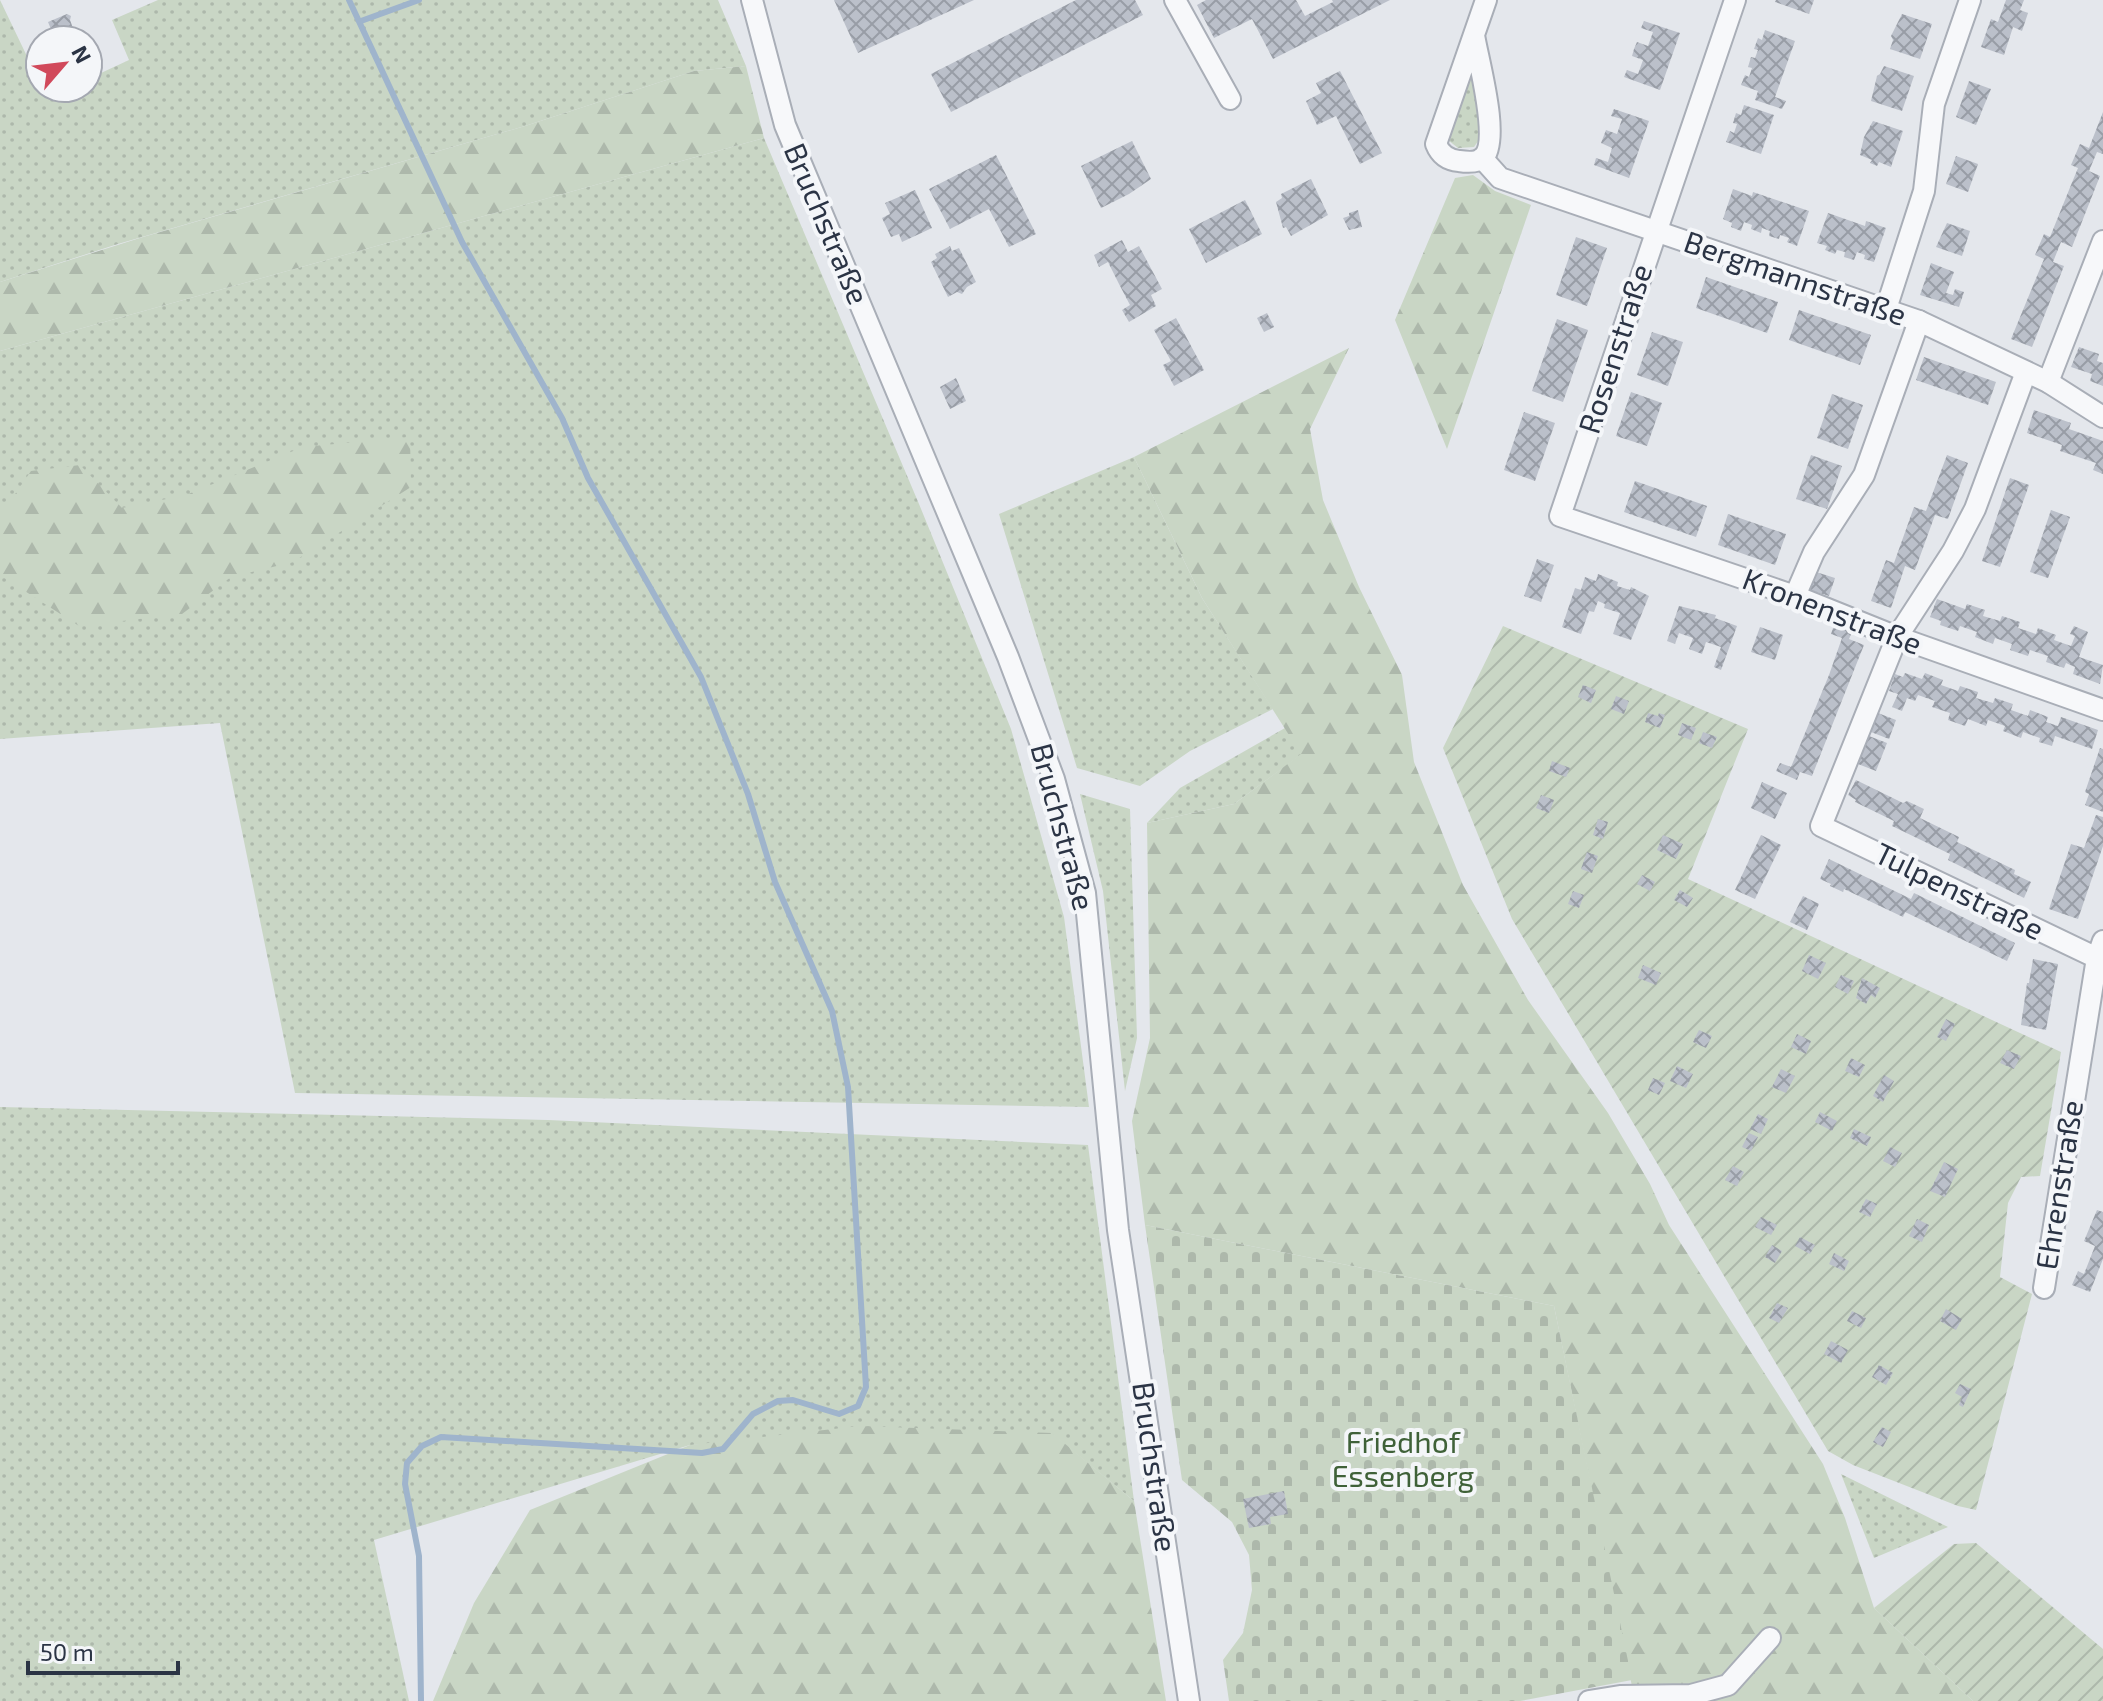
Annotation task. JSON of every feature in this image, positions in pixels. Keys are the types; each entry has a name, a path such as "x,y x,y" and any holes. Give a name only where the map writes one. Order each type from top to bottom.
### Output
{"street":[{"name":"Bruchstraße","path":"752,0 785,125 1008,657 1054,779 1085,893 1118,1230 1189,1701"},
{"path":"1175,0 1230,99"},
{"path":"1474,35 1489,120 1490,144 1482,158 1474,162 1455,161 1439,152 1436,144 1486,0"},
{"name":"Rosenstraße","path":"1560,516 1735,0"},
{"path":"1886,309 1924,191 1934,104 1970,0"},
{"name":"Bergmannstraße","path":"1482,158 1500,178 1919,321 2048,382 2103,417"},
{"path":"2048,382 2103,241"},
{"path":"1795,596 1814,552 1864,475 1919,321"},
{"path":"1897,637 1953,551 1975,509 2026,372"},
{"name":"Kronenstraße","path":"1560,516 1795,596 1897,637 2103,710"},
{"name":"Tulpenstraße","path":"1897,637 1821,826 2100,950"},
{"name":"Ehrenstraße","path":"2044,1288 2100,950"},
{"path":"1589,1701 1620,1696 1691,1695 1728,1685 1770,1638"}],"green space":[{"path":"0,0 24,50 24,104 104,104 104,72 129,60 112,20 158,0 718,0 746,66 694,71 525,126 118,244 0,282"},
{"path":"746,66 764,138 0,351 0,282 143,237 525,126 694,71"},
{"path":"1472,66 1481,137 1474,147 1458,148 1448,140"},
{"path":"764,138 1011,729 1064,917 1089,1107 295,1093 220,723 0,739 0,351"},
{"path":"1473,175 1495,191 1531,205 1447,449 1395,320 1455,178"},
{"path":"1349,348 1310,429 1323,500 1359,587 1402,675 1414,762 1463,885 1528,1000 1608,1113 1650,1184 1669,1225 1823,1464 1845,1518 1874,1608 1973,1701 1635,1701 1554,1306 1145,1225 1132,1121 1150,1038 1147,823 1234,804 1301,754 1202,598 1134,457"},
{"path":"410,437 411,487 293,562 231,577 182,614 79,626 0,575 0,516 31,471 80,465 122,508 186,495 303,447"},
{"path":"1134,457 1202,598 1273,709 1190,751 1140,786 1077,768 999,514"},
{"path":"1503,626 1748,729 1688,879 2061,1052 2040,1176 2021,1177 2008,1203 2000,1277 2032,1294 1976,1510 1958,1506 1853,1465 1828,1451 1512,919 1443,748"},
{"path":"1285,728 1302,754 1234,804 1147,823 1180,788"},
{"path":"1080,794 1130,809 1137,1038 1125,1091 1103,891"},
{"path":"0,1107 548,1120 1088,1145 1134,1501 1051,1433 690,1445 374,1540 409,1701 0,1701"},
{"name":"Friedhof Essenberg","path":"1145,1225 1554,1306 1632,1680 1520,1701 1229,1701 1223,1660 1243,1633 1252,1590 1249,1555 1232,1522 1182,1480"},
{"path":"860,1426 1052,1433 1134,1501 1166,1701 433,1701 474,1603 530,1510 690,1445"},
{"path":"1841,1474 1948,1527 1874,1558"},
{"path":"1976,1543 2103,1649 2103,1701 1973,1701 1874,1608 1954,1544"}],"building":[{"path":"834,0 974,0 858,53"},
{"path":"1076,0 1135,0 1143,15 951,112 931,74"},
{"path":"1206,0 1296,0 1305,16 1332,0 1390,0 1273,59 1252,19 1214,38 1197,5"},
{"path":"1776,0 1814,0 1809,14"},
{"path":"2006,0 2024,0 2020,10 2028,13 2022,31 2013,27 2004,55 1981,47 1991,19 1998,22"},
{"path":"67,14 71,16 71,24 48,22"},
{"path":"1902,14 1932,24 1920,59 1890,49 1891,36"},
{"path":"1644,21 1680,33 1660,90 1624,77 1627,70 1638,74 1643,60 1632,56 1634,49 1637,42 1648,46 1653,32 1641,28"},
{"path":"1765,30 1795,41 1775,97 1786,101 1782,109 1755,100 1758,91 1741,85 1745,75 1749,77 1751,57 1755,58 1758,50 1754,49 1758,38 1762,40"},
{"path":"1884,66 1914,76 1902,111 1871,101 1877,76"},
{"path":"1340,71 1382,153 1360,164 1336,116 1317,125 1306,101 1321,93 1316,83"},
{"path":"1969,81 1991,89 1976,125 1956,117"},
{"path":"1744,105 1774,115 1761,154 1726,142 1730,131 1734,133 1736,113 1741,115"},
{"path":"1614,109 1649,121 1629,178 1594,165 1596,158 1608,162 1612,148 1601,143 1606,130 1617,134 1622,119 1611,116"},
{"path":"2103,112 2103,154 2097,152 2089,171 2100,176 2072,247 2061,242 2053,262 2064,266 2032,347 2011,339 2044,259 2035,255 2044,234 2050,237 2078,168 2071,165 2080,144 2089,148"},
{"path":"1873,121 1903,131 1891,167 1879,162 1877,166 1860,155 1864,137"},
{"path":"1132,141 1151,179 1101,208 1081,166"},
{"path":"996,155 1036,234 1009,247 989,209 950,229 929,189"},
{"path":"1956,156 1978,164 1968,192 1946,184"},
{"path":"1311,179 1328,215 1291,236 1286,227 1283,228 1276,202 1282,198 1281,194"},
{"path":"1733,189 1752,196 1753,192 1809,211 1797,246 1787,242 1789,238 1769,236 1770,231 1762,228 1761,233 1744,222 1741,231 1731,227 1732,223 1723,219"},
{"path":"915,190 932,228 902,242 899,234 891,237 882,218 890,214 885,203"},
{"path":"1245,200 1262,234 1206,263 1189,229"},
{"path":"1358,210 1362,227 1349,230 1343,218"},
{"path":"1828,213 1865,226 1866,221 1886,228 1874,262 1864,259 1865,255 1857,252 1854,260 1844,257 1845,252 1837,250 1835,254 1825,250 1827,246 1817,243"},
{"path":"1947,223 1970,231 1962,256 1936,247"},
{"path":"1576,237 1607,248 1587,306 1556,295"},
{"path":"1122,240 1128,252 1139,246 1162,289 1151,295 1156,306 1129,322 1122,310 1130,305 1108,262 1099,267 1094,255"},
{"path":"950,246 952,251 959,248 976,282 962,294 957,292 948,297 931,262 937,258 935,254"},
{"path":"1931,263 1954,272 1946,293 1953,295 1955,289 1964,292 1959,307 1920,295"},
{"path":"1706,277 1778,302 1767,333 1696,308"},
{"path":"1799,310 1871,335 1860,365 1789,340"},
{"path":"1267,313 1274,327 1264,332 1257,318"},
{"path":"1176,318 1204,370 1174,386 1163,365 1171,361 1154,330"},
{"path":"1557,319 1588,330 1563,402 1532,391"},
{"path":"1652,332 1683,342 1668,386 1637,375"},
{"path":"2079,347 2099,354 2097,361 2103,363 2103,386 2090,381 2092,374 2071,367"},
{"path":"1924,357 1996,382 1988,405 1916,380"},
{"path":"956,378 966,401 950,409 940,387"},
{"path":"1631,392 1662,403 1647,446 1616,436"},
{"path":"1832,394 1863,405 1848,449 1817,438"},
{"path":"2034,410 2071,423 2069,429 2103,441 2103,474 2093,470 2096,463 2060,451 2062,445 2027,433"},
{"path":"1524,412 1555,423 1535,481 1504,470"},
{"path":"1811,455 1842,466 1827,509 1796,499"},
{"path":"1947,455 1968,463 1948,519 1935,515 1915,570 1905,566 1891,608 1871,601 1886,560 1894,563 1914,507 1926,511"},
{"path":"2010,478 2029,485 2000,567 1982,561"},
{"path":"1635,481 1707,506 1696,537 1624,512"},
{"path":"2051,510 2070,517 2048,578 2030,572"},
{"path":"1728,514 1786,534 1775,565 1718,545"},
{"path":"1537,559 1554,565 1541,602 1524,596"},
{"path":"1816,572 1835,578 1829,596 1810,590"},
{"path":"1598,574 1618,582 1617,586 1630,590 1631,587 1649,596 1631,640 1613,634 1620,613 1604,608 1605,604 1598,601 1594,612 1589,611 1581,634 1562,627 1575,588 1581,590 1585,577 1596,581"},
{"path":"1937,599 1965,609 1967,604 1985,610 1983,616 2000,621 2002,616 2020,622 2018,628 2036,634 2038,628 2056,635 2054,640 2071,646 2075,636 2070,634 2074,626 2088,632 2079,657 2103,665 2100,684 2073,674 2075,667 2066,663 2064,668 2046,662 2048,656 2030,650 2028,656 2010,650 2012,644 1995,638 1993,644 1975,637 1977,632 1960,626 1958,631 1940,625 1941,621 1930,617"},
{"path":"1679,606 1716,615 1715,618 1737,626 1721,670 1714,667 1721,647 1706,642 1702,654 1689,649 1693,638 1679,633 1675,644 1667,641"},
{"path":"1834,625 1852,632 1849,639 1864,645 1812,776 1800,772 1797,780 1776,771 1780,763 1791,767 1829,675 1842,638 1831,634"},
{"path":"1760,627 1783,635 1775,660 1751,652"},
{"path":"1905,673 1922,679 1925,673 1943,680 1941,685 1958,691 1960,686 1978,692 1976,698 1993,703 1995,698 2013,704 2011,710 2028,716 2030,710 2048,717 2046,722 2058,726 2061,717 2098,730 2092,749 2055,736 2052,746 2023,732 2021,738 2003,731 2005,726 1988,720 1986,726 1968,719 1965,726 1948,720 1950,713 1932,707 1935,701 1918,695 1915,701 1907,698 1902,711 1892,707 1898,694 1889,691 1895,674 1903,677"},
{"path":"1583,685 1596,690 1591,703 1578,697"},
{"path":"1616,696 1629,701 1624,714 1611,709"},
{"path":"1648,713 1665,715 1660,728 1645,722"},
{"path":"1878,713 1896,720 1889,739 1871,732"},
{"path":"1682,723 1696,728 1691,740 1678,735"},
{"path":"1703,732 1717,737 1712,748 1699,743"},
{"path":"1869,736 1887,743 1876,771 1858,764"},
{"path":"2100,748 2103,749 2103,812 2085,805 2089,794 2085,792"},
{"path":"1552,761 1570,768 1566,777 1549,771"},
{"path":"1856,780 1903,803 1907,801 1924,809 1920,818 1959,837 1957,842 2015,870 2014,874 2031,882 2024,898 1948,860 1950,854 1892,826 1894,821 1855,802 1848,795"},
{"path":"1762,782 1787,793 1775,819 1751,808"},
{"path":"1541,795 1554,800 1549,813 1536,808"},
{"path":"2096,815 2103,817 2103,846 2078,919 2049,909 2071,844 2084,848"},
{"path":"1598,819 1608,822 1603,839 1593,835"},
{"path":"1663,835 1683,844 1676,859 1657,850"},
{"path":"1761,835 1781,845 1755,899 1735,890"},
{"path":"1587,852 1598,856 1592,873 1581,869"},
{"path":"1829,859 1911,899 1914,893 2015,943 2007,961 1905,912 1903,917 1844,889 1843,892 1830,886 1820,879"},
{"path":"1642,875 1655,882 1650,891 1637,884"},
{"path":"1680,890 1693,898 1687,907 1674,900"},
{"path":"1573,891 1584,895 1579,908 1568,904"},
{"path":"1803,896 1819,904 1807,930 1790,922"},
{"path":"1809,955 1826,963 1818,979 1802,971"},
{"path":"2033,959 2058,964 2046,1030 2021,1025"},
{"path":"1643,965 1661,973 1656,985 1638,978"},
{"path":"1841,975 1854,981 1848,994 1835,987"},
{"path":"1862,978 1880,988 1875,998 1871,995 1866,1004 1856,998"},
{"path":"1946,1019 1955,1024 1946,1041 1937,1037"},
{"path":"1699,1030 1712,1036 1706,1048 1693,1042"},
{"path":"1797,1034 1811,1041 1806,1054 1791,1047"},
{"path":"2007,1050 2021,1056 2014,1069 2000,1063"},
{"path":"1851,1058 1865,1065 1859,1077 1845,1071"},
{"path":"1677,1066 1693,1074 1686,1088 1670,1081"},
{"path":"1781,1069 1795,1076 1786,1093 1772,1087"},
{"path":"1884,1075 1894,1081 1883,1102 1873,1096"},
{"path":"1653,1078 1665,1083 1659,1095 1648,1090"},
{"path":"1820,1112 1837,1121 1832,1131 1815,1122"},
{"path":"1758,1114 1768,1119 1761,1134 1750,1129"},
{"path":"1854,1129 1871,1137 1867,1146 1850,1138"},
{"path":"1749,1133 1758,1137 1751,1151 1742,1147"},
{"path":"1890,1147 1902,1153 1895,1167 1883,1161"},
{"path":"1944,1162 1958,1169 1945,1197 1930,1191"},
{"path":"1733,1166 1744,1172 1737,1186 1725,1180"},
{"path":"1866,1199 1877,1204 1870,1217 1859,1212"},
{"path":"2097,1210 2103,1212 2103,1259 2090,1292 2072,1285 2078,1271 2084,1274 2095,1246 2084,1241"},
{"path":"1761,1217 1777,1225 1771,1235 1755,1227"},
{"path":"1917,1219 1929,1225 1922,1242 1909,1236"},
{"path":"1800,1237 1815,1245 1810,1254 1795,1246"},
{"path":"1772,1245 1782,1251 1775,1263 1765,1257"},
{"path":"1834,1253 1849,1261 1844,1271 1829,1264"},
{"path":"1777,1303 1788,1308 1779,1323 1769,1318"},
{"path":"1946,1309 1962,1319 1956,1330 1940,1321"},
{"path":"1852,1311 1866,1318 1861,1328 1847,1321"},
{"path":"1831,1341 1848,1350 1841,1363 1824,1354"},
{"path":"1879,1365 1893,1373 1886,1385 1872,1377"},
{"path":"1960,1384 1971,1389 1963,1407 1959,1405 1962,1397 1955,1393"},
{"path":"1882,1427 1891,1432 1883,1447 1873,1442"},
{"path":"1284,1491 1288,1514 1270,1517 1271,1524 1249,1528 1243,1499"}],"waterway":[{"path":"349,0 462,242 562,418 588,478 701,677 748,794 775,882 832,1011 848,1087 866,1387 858,1406 839,1414 793,1400 778,1401 753,1414 723,1449 702,1453 441,1437 422,1446 407,1463 405,1484 419,1556 421,1701"},
{"path":"361,21 419,0"}]}
